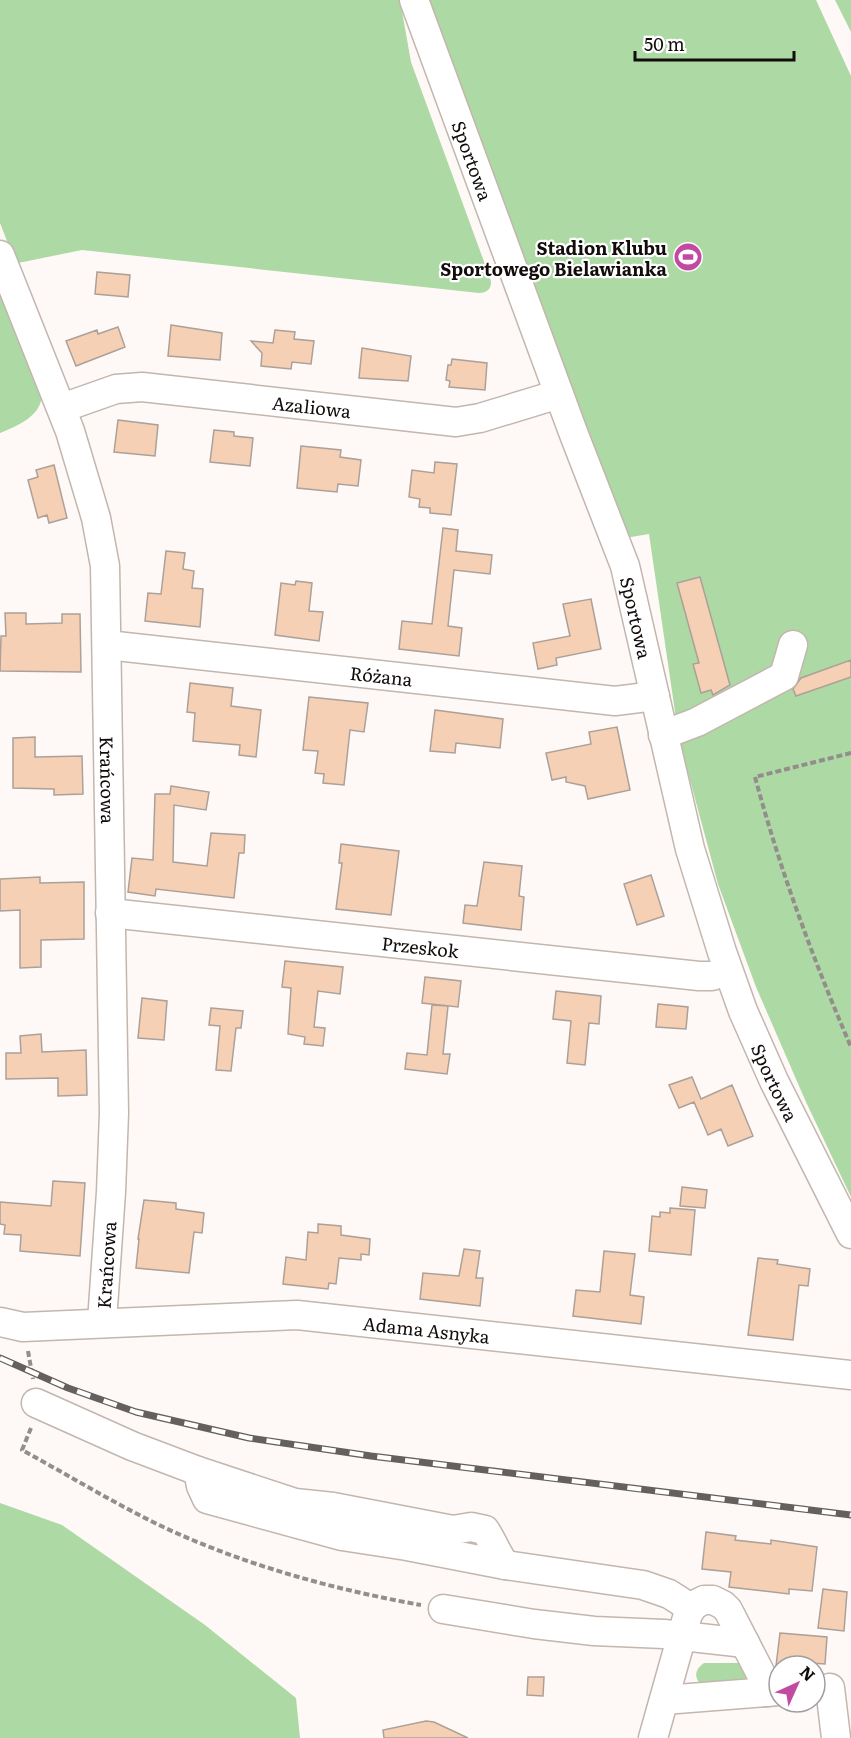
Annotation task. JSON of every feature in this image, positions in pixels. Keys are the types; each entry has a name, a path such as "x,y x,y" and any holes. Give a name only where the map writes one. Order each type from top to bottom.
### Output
{"street":[{"name":"Sportowa","path":"414,0 559,394 626,566 695,868 728,971 777,1089 851,1234"},
{"name":"Krańcowa","path":"0,255 62,408 99,530 106,576 114,1113 102,1322"},
{"name":"Azaliowa","path":"62,408 119,388 142,387 452,422 480,418 559,394"},
{"name":"Różana","path":"107,645 615,701 655,696"},
{"path":"663,735 697,722 784,676 793,645"},
{"name":"Przeskok","path":"110,913 699,976 712,976 728,971"},
{"name":"Adama Asnyka","path":"0,1322 23,1327 297,1315 851,1375"},
{"path":"36,1403 132,1446 198,1471 207,1499 342,1536 505,1565 650,1587 669,1594 691,1608"},
{"path":"653,1738 691,1608 704,1600 720,1602 728,1610 767,1684"},
{"path":"443,1609 594,1631 682,1636 744,1643"},
{"path":"832,1687 836,1738"},
{"path":"664,1700 767,1692"}],"path":[{"path":"851,753 755,777 789,892 851,1047"},
{"path":"22,1450 159,1524 244,1560 327,1585 443,1609"}],"green space":[{"path":"0,0 400,0 411,62 490,278 489,288 479,293 82,250 18,263 14,259 0,223"},
{"path":"421,0 816,0 851,76 851,1197 806,1102 756,987 718,884 679,739 649,534 625,538"},
{"path":"835,0 851,0 851,32"},
{"path":"0,283 42,396 37,410 27,420 0,433"},
{"path":"0,1503 62,1525 205,1625 296,1698 300,1738 0,1738"},
{"path":"704,1663 741,1663 758,1680 702,1685 696,1674"}],"building":[{"path":"97,272 130,275 128,297 95,294"},
{"path":"171,325 222,333 220,360 168,356"},
{"path":"118,327 125,347 76,366 66,341 97,330 98,334"},
{"path":"275,330 295,332 294,339 314,341 311,364 292,362 291,369 261,366 262,353 251,341 273,343"},
{"path":"362,348 411,356 408,381 359,378"},
{"path":"452,359 487,363 485,390 449,387 450,381 446,380 448,365 451,365"},
{"path":"118,420 158,425 155,456 114,452"},
{"path":"214,430 234,432 234,436 253,438 250,466 210,462"},
{"path":"301,446 341,450 340,457 361,460 358,486 338,484 337,492 297,488"},
{"path":"435,462 457,464 451,515 430,513 430,508 419,507 420,499 409,497 412,470 434,473"},
{"path":"54,465 67,518 49,523 47,515 38,518 28,480 38,477 36,470"},
{"path":"443,528 458,530 456,551 492,555 490,574 454,570 448,626 462,628 459,656 399,649 402,621 432,624"},
{"path":"166,551 185,553 183,569 194,571 192,588 203,589 200,627 145,621 148,593 161,594"},
{"path":"700,577 730,685 713,695 711,690 701,693 693,664 699,663 677,583"},
{"path":"296,581 312,583 309,611 323,612 319,641 275,635 281,583 295,585"},
{"path":"591,599 601,649 556,658 557,665 538,669 533,643 570,636 563,604"},
{"path":"5,613 26,613 26,624 62,623 62,614 80,614 81,672 0,671 1,636 6,636"},
{"path":"851,660 851,677 796,696 793,689 801,678"},
{"path":"190,683 233,688 231,706 261,710 256,757 239,755 240,745 193,741 195,713 187,712"},
{"path":"309,697 368,703 364,732 350,730 344,785 323,783 324,774 315,773 318,751 303,750"},
{"path":"435,710 503,719 500,748 456,743 455,753 430,751"},
{"path":"617,727 630,790 588,799 585,786 566,782 566,777 552,780 546,753 591,744 589,732"},
{"path":"35,737 35,757 82,756 83,794 54,795 54,789 13,788 13,738"},
{"path":"171,786 209,792 206,810 174,805 173,862 207,866 211,833 245,835 244,853 239,853 234,898 156,889 155,896 128,892 132,858 153,860 155,794 170,794"},
{"path":"341,844 399,851 391,915 336,909 342,863 339,863"},
{"path":"484,862 522,866 519,896 524,897 521,930 463,923 465,905 477,906"},
{"path":"651,875 664,916 637,925 624,884"},
{"path":"40,877 40,883 84,882 84,939 41,940 41,967 20,968 20,910 0,911 0,879"},
{"path":"285,961 343,967 340,994 318,991 314,1027 325,1028 323,1046 304,1044 305,1037 288,1034 291,988 282,987"},
{"path":"425,977 461,981 458,1007 422,1003"},
{"path":"556,991 601,996 599,1024 589,1023 585,1065 567,1063 571,1021 553,1019"},
{"path":"142,998 167,1001 164,1040 138,1038"},
{"path":"658,1004 688,1007 686,1029 656,1027"},
{"path":"432,1005 448,1006 443,1054 450,1054 447,1074 405,1069 407,1053 427,1055"},
{"path":"211,1008 243,1011 241,1028 236,1028 231,1071 216,1070 220,1026 209,1025"},
{"path":"41,1034 42,1052 86,1050 87,1095 58,1096 58,1078 6,1079 6,1053 21,1053 20,1036"},
{"path":"692,1077 701,1099 732,1085 753,1136 728,1146 721,1129 708,1135 694,1102 679,1108 669,1085"},
{"path":"53,1181 85,1183 80,1256 20,1251 21,1235 4,1234 5,1225 0,1224 0,1202 51,1206"},
{"path":"682,1187 707,1190 705,1208 680,1206"},
{"path":"144,1200 176,1203 176,1209 204,1213 202,1233 194,1232 189,1273 136,1268"},
{"path":"670,1208 695,1210 691,1255 649,1251 652,1216 660,1217 660,1212 670,1213"},
{"path":"318,1224 341,1226 341,1235 370,1239 369,1255 361,1254 361,1260 339,1258 336,1284 329,1283 328,1289 283,1284 286,1257 306,1260 308,1232 318,1233"},
{"path":"464,1249 480,1251 476,1278 483,1278 480,1306 420,1299 423,1273 459,1276"},
{"path":"604,1251 635,1254 630,1295 644,1297 641,1324 573,1316 576,1290 600,1292"},
{"path":"758,1258 778,1260 777,1264 810,1269 808,1286 799,1285 793,1340 748,1335"},
{"path":"706,1532 736,1536 735,1540 771,1544 771,1540 817,1547 812,1591 789,1589 789,1594 729,1587 731,1572 702,1569"},
{"path":"823,1589 847,1592 844,1631 818,1628"},
{"path":"780,1633 827,1637 826,1654 777,1654"},
{"path":"528,1677 544,1677 543,1696 527,1695"},
{"path":"426,1721 434,1722 468,1738 384,1738 383,1730"}],"railway":[{"path":"0,1358 68,1388 136,1412 249,1438 371,1456 851,1515"}],"place":[{"name":"Stadion Klubu Sportowego Bielawianka","path":"688,257"}]}
